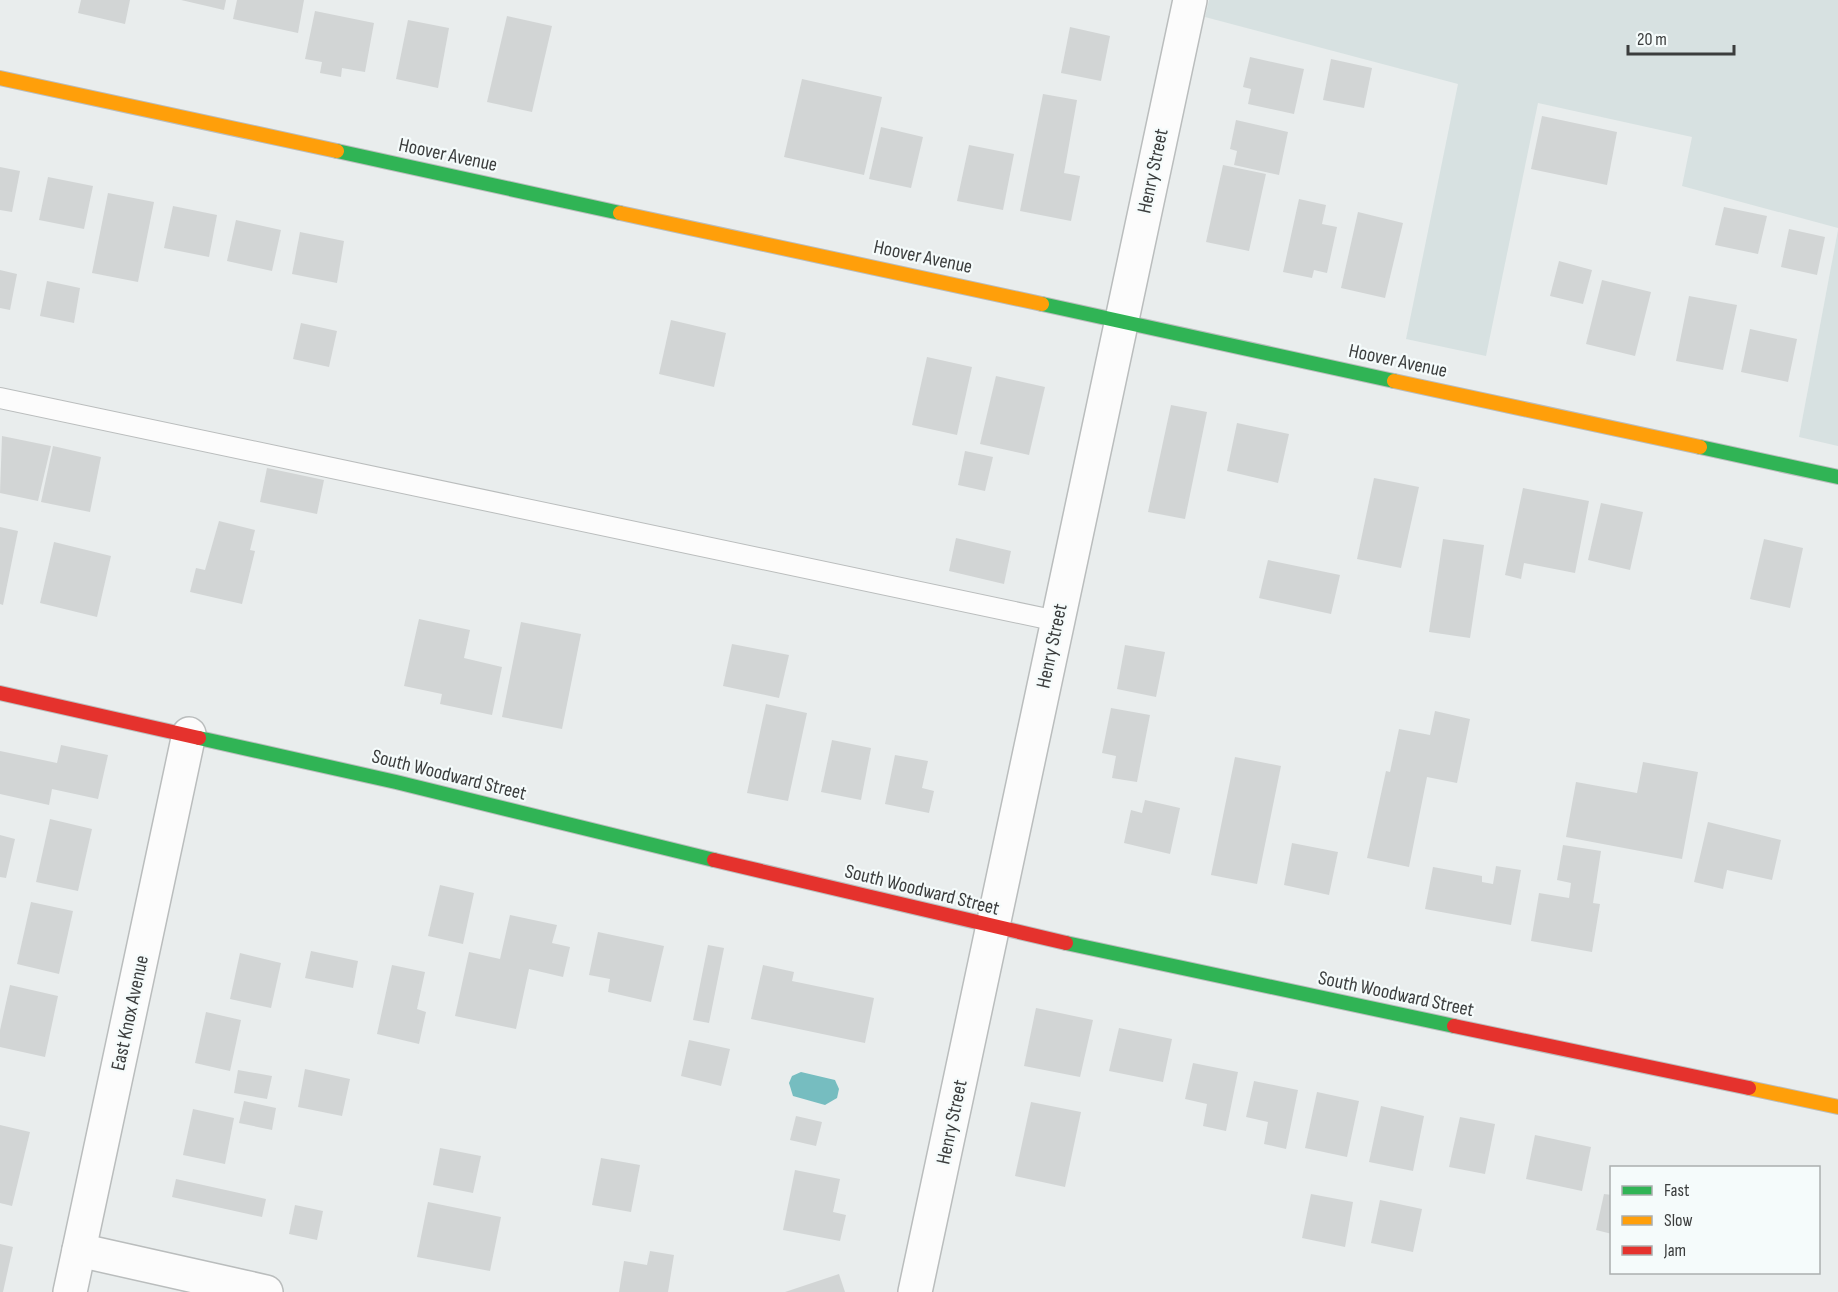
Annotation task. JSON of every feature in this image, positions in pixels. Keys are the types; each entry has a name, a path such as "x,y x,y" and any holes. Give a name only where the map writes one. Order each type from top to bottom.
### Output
{"street":[{"name":"Henry Street","path":"915,1292 1190,0"},
{"name":"Hoover Avenue","path":"0,78 1838,477"},
{"name":"South Woodward Street","path":"0,693 396,782 993,928 1838,1107"},
{"name":"East Knox Avenue","path":"70,1292 189,734"},
{"path":"79,1250 266,1292"}],"lane":[{"path":"0,398 1058,621"}],"shaded area":[{"path":"1209,0 1838,0 1838,228 1682,186 1692,137 1538,103 1486,356 1406,339 1458,84 1205,17"},
{"path":"1838,230 1838,446 1799,437"}],"water":[{"path":"801,1072 835,1080 839,1089 837,1098 825,1105 793,1096 789,1083 792,1076"}],"building":[{"path":"81,0 130,0 125,24 78,13"},
{"path":"181,0 226,0 224,10"},
{"path":"237,0 304,0 298,33 233,19"},
{"path":"315,11 374,23 365,72 342,68 341,77 320,73 322,62 305,59"},
{"path":"507,16 552,26 532,112 487,102"},
{"path":"408,20 449,28 438,88 396,79"},
{"path":"1070,27 1110,36 1101,81 1061,73"},
{"path":"1250,57 1304,69 1294,114 1248,104 1251,89 1243,87"},
{"path":"1331,59 1372,68 1364,108 1323,100"},
{"path":"802,79 882,97 864,175 784,157"},
{"path":"1043,94 1077,100 1064,173 1080,176 1071,221 1020,211"},
{"path":"1542,116 1617,132 1607,185 1531,169"},
{"path":"1236,120 1288,132 1279,175 1234,165 1237,151 1230,149"},
{"path":"881,127 923,137 911,188 869,179"},
{"path":"969,145 1014,154 1003,210 957,201"},
{"path":"1223,165 1266,174 1249,251 1206,242"},
{"path":"0,167 20,171 12,212 0,210"},
{"path":"48,177 93,186 84,229 39,220"},
{"path":"108,193 154,202 138,282 92,273"},
{"path":"1299,199 1326,205 1322,224 1337,227 1327,273 1314,270 1312,278 1283,272"},
{"path":"173,206 217,215 209,257 164,248"},
{"path":"1724,207 1767,216 1758,254 1715,245"},
{"path":"1358,212 1403,223 1385,298 1341,288"},
{"path":"236,220 281,230 272,271 227,261"},
{"path":"1789,229 1825,237 1817,275 1781,267"},
{"path":"300,232 344,241 337,283 292,274"},
{"path":"1559,261 1592,270 1583,304 1550,296"},
{"path":"0,270 17,274 10,310 0,308"},
{"path":"1602,280 1651,292 1635,356 1586,344"},
{"path":"47,281 80,288 74,323 40,316"},
{"path":"1689,296 1737,305 1723,370 1676,361"},
{"path":"671,320 726,333 714,387 659,374"},
{"path":"301,323 337,331 329,367 293,359"},
{"path":"1750,329 1797,339 1788,382 1741,372"},
{"path":"927,357 972,367 957,435 912,425"},
{"path":"996,376 1045,387 1029,455 980,444"},
{"path":"1171,405 1207,412 1185,519 1148,512"},
{"path":"1237,423 1289,434 1278,483 1227,471"},
{"path":"2,436 51,446 38,501 0,493"},
{"path":"53,446 101,457 90,512 41,502"},
{"path":"965,451 993,457 985,491 958,485"},
{"path":"267,468 324,480 317,514 260,502"},
{"path":"1374,478 1419,487 1401,568 1357,559"},
{"path":"1523,488 1589,501 1575,573 1524,563 1521,579 1505,575"},
{"path":"1601,503 1643,512 1630,570 1588,560"},
{"path":"219,521 255,530 250,550 255,551 242,604 190,592 196,568 205,570"},
{"path":"0,527 18,531 3,605 0,604"},
{"path":"956,538 1011,551 1004,584 949,571"},
{"path":"1443,539 1484,545 1470,638 1429,632"},
{"path":"1764,539 1803,548 1790,608 1750,599"},
{"path":"54,542 111,556 97,617 40,603"},
{"path":"1268,560 1340,575 1331,614 1259,598"},
{"path":"419,619 470,630 464,658 502,667 492,715 440,704 442,694 404,686"},
{"path":"521,622 581,634 562,729 502,717"},
{"path":"732,644 789,655 779,698 723,686"},
{"path":"1125,645 1165,652 1156,697 1117,689"},
{"path":"766,704 807,713 788,801 747,793"},
{"path":"1111,708 1150,715 1137,782 1112,778 1116,756 1102,753"},
{"path":"1435,711 1470,719 1457,783 1427,777 1409,867 1367,858 1386,771 1390,772 1399,729 1430,735"},
{"path":"832,740 871,748 861,800 821,792"},
{"path":"61,745 108,755 98,799 52,789 49,805 0,794 0,751 57,763"},
{"path":"895,755 928,761 922,788 934,791 929,813 885,804"},
{"path":"1235,757 1281,766 1257,884 1211,875"},
{"path":"1643,762 1698,772 1682,859 1566,837 1576,782 1637,793"},
{"path":"1145,800 1180,808 1170,854 1124,843 1131,810 1142,813"},
{"path":"50,819 92,829 78,891 36,882"},
{"path":"1708,822 1781,840 1772,880 1727,870 1723,889 1694,882"},
{"path":"0,835 15,839 6,878 0,877"},
{"path":"1292,843 1338,852 1329,895 1284,885"},
{"path":"1563,845 1601,851 1593,903 1600,904 1592,952 1531,941 1539,893 1569,898 1571,883 1557,880"},
{"path":"1496,866 1521,870 1511,925 1425,909 1433,867 1482,876 1482,882 1493,884"},
{"path":"440,885 474,893 463,944 428,936"},
{"path":"31,902 73,911 59,974 17,964"},
{"path":"510,915 557,925 552,943 570,947 563,977 529,969 516,1029 455,1016 469,952 500,959"},
{"path":"598,932 664,946 651,1002 608,992 610,979 589,975"},
{"path":"708,945 724,948 709,1023 693,1020"},
{"path":"311,951 358,961 353,988 305,978"},
{"path":"240,953 281,963 271,1008 230,999"},
{"path":"392,965 425,972 417,1009 426,1012 419,1044 377,1034"},
{"path":"763,965 794,972 792,981 874,998 865,1043 751,1019"},
{"path":"10,985 58,996 45,1057 0,1047 0,1030"},
{"path":"1036,1008 1093,1020 1080,1077 1024,1066"},
{"path":"206,1012 241,1020 230,1071 195,1063"},
{"path":"1119,1028 1172,1039 1163,1082 1109,1071"},
{"path":"689,1040 730,1049 721,1086 681,1076"},
{"path":"1193,1063 1238,1072 1226,1131 1203,1126 1207,1104 1185,1099"},
{"path":"305,1069 350,1079 342,1116 298,1107"},
{"path":"238,1070 272,1076 267,1099 234,1093"},
{"path":"1254,1081 1298,1090 1286,1149 1264,1144 1268,1122 1246,1117"},
{"path":"1317,1092 1359,1101 1347,1157 1305,1148"},
{"path":"244,1101 276,1108 272,1130 239,1123"},
{"path":"1031,1102 1081,1112 1065,1187 1015,1176"},
{"path":"1381,1106 1424,1116 1413,1171 1369,1162"},
{"path":"193,1109 234,1118 225,1164 183,1155"},
{"path":"796,1116 822,1122 816,1146 790,1140"},
{"path":"1460,1117 1495,1124 1485,1174 1449,1167"},
{"path":"0,1125 30,1132 12,1206 0,1203"},
{"path":"1535,1135 1591,1147 1582,1191 1526,1179"},
{"path":"440,1148 481,1156 473,1193 433,1185"},
{"path":"601,1158 640,1165 631,1212 592,1205"},
{"path":"795,1170 840,1179 833,1212 846,1215 840,1241 783,1230"},
{"path":"176,1179 266,1199 262,1217 172,1197"},
{"path":"1311,1194 1353,1202 1345,1247 1302,1238"},
{"path":"1604,1194 1610,1195 1610,1234 1596,1230"},
{"path":"1380,1200 1422,1209 1413,1252 1371,1243"},
{"path":"428,1202 501,1217 490,1271 417,1257"},
{"path":"295,1205 323,1211 317,1240 289,1234"},
{"path":"0,1244 13,1247 3,1292 0,1292"},
{"path":"650,1251 674,1255 668,1292 619,1292 624,1261 647,1265"},
{"path":"839,1274 845,1292 785,1292"}],"traffic: fast":[{"path":"337,151 620,213"},
{"path":"1042,304 1394,381"},
{"path":"1700,447 1838,477"},
{"path":"199,738 396,782 714,860"},
{"path":"1066,943 1454,1026"}],"traffic: slow":[{"path":"0,78 337,151"},
{"path":"620,213 1042,304"},
{"path":"1394,381 1700,447"},
{"path":"1749,1088 1838,1107"}],"traffic: jam":[{"path":"0,693 199,738"},
{"path":"714,860 1066,943"},
{"path":"1454,1026 1749,1088"}]}
